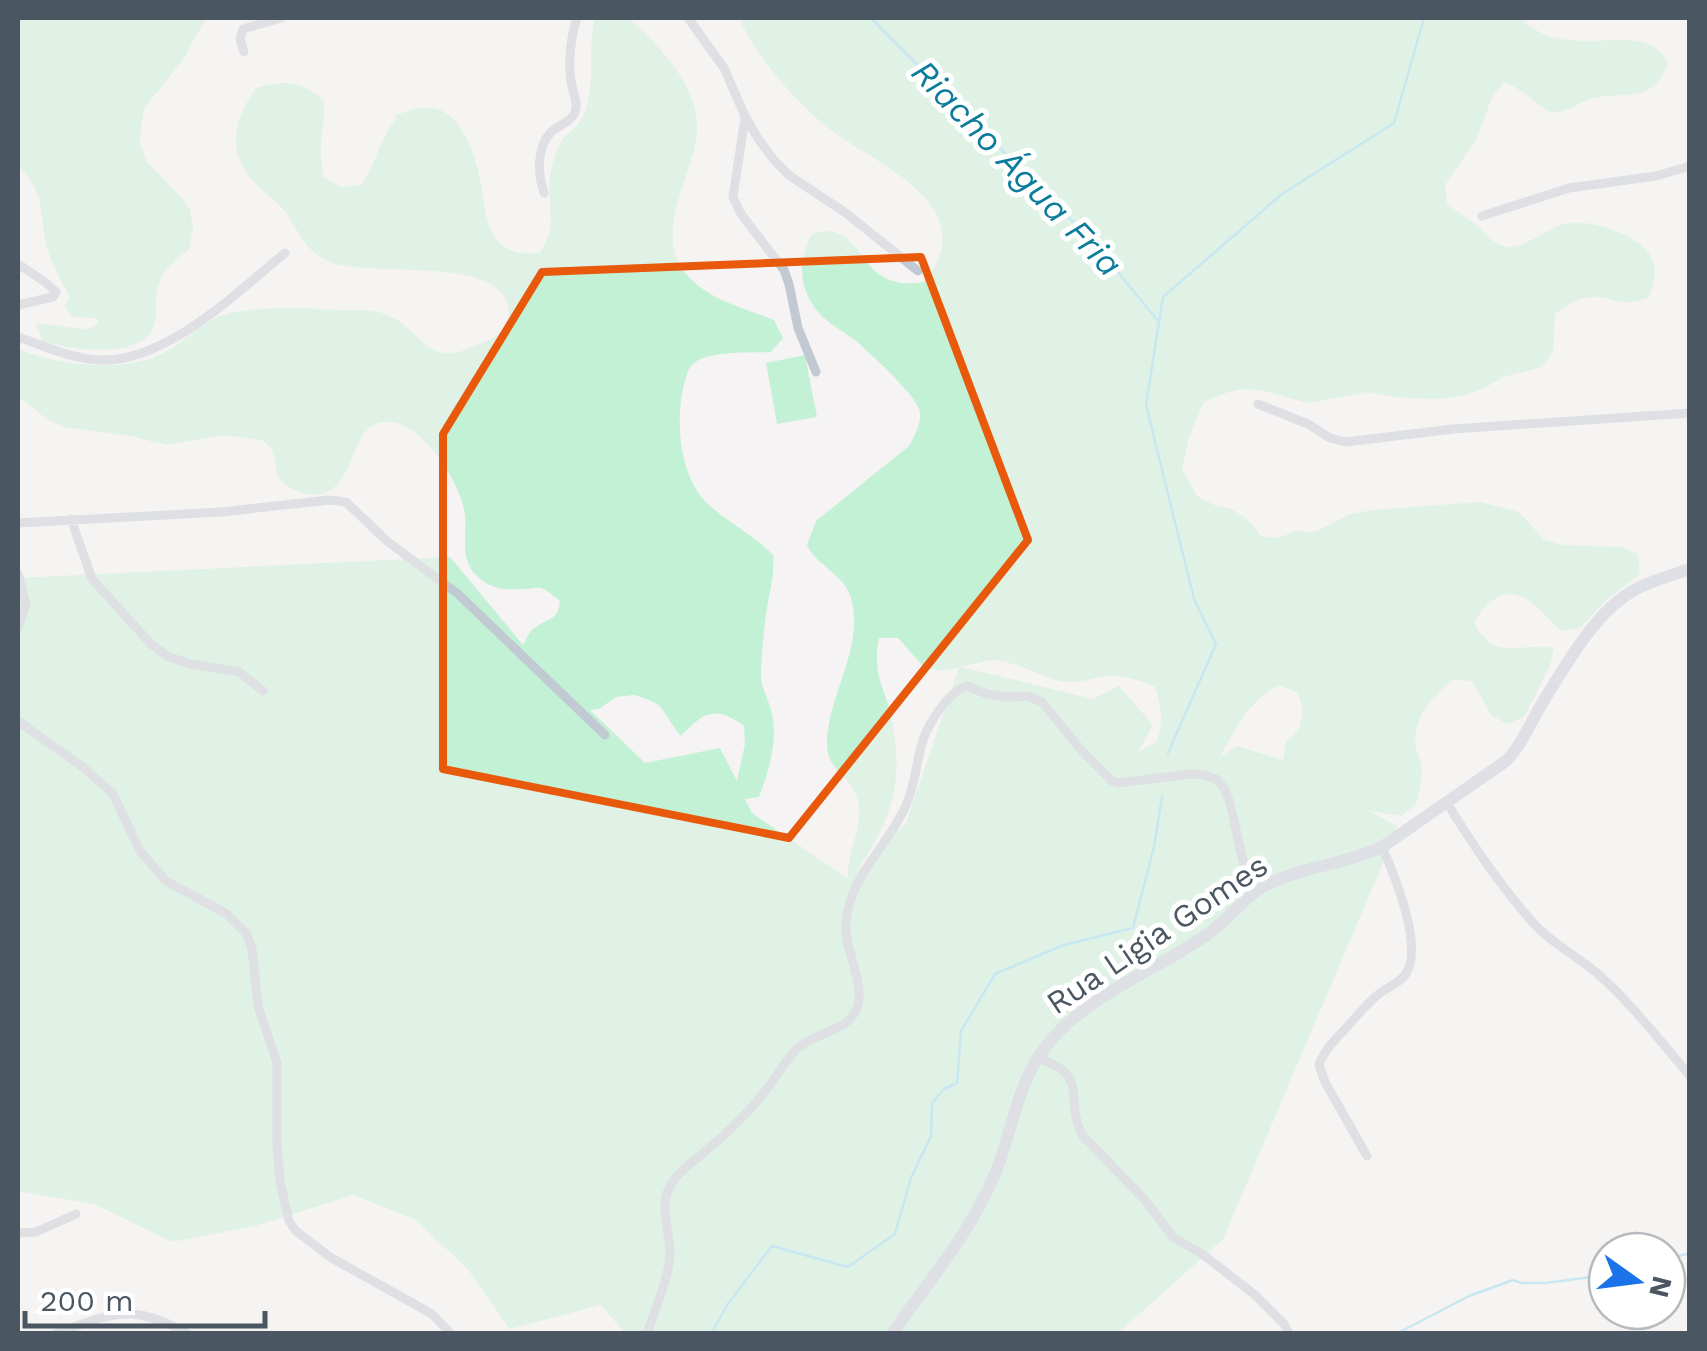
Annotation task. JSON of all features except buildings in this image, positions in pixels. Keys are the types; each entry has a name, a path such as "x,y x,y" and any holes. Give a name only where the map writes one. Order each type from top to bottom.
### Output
{"street":[{"path":"244,52 240,39 243,29 281,18"},
{"path":"544,194 538,171 545,142 576,109 570,79 572,35 577,18"},
{"path":"688,18 724,68 745,116 774,160 918,271"},
{"path":"745,116 733,196 741,214 784,270 798,328 816,372"},
{"path":"1482,216 1569,188 1656,176 1690,166"},
{"path":"18,338 68,356 120,360 138,355 194,325 285,252"},
{"path":"18,264 56,292 53,297 18,305"},
{"path":"1258,404 1346,442 1453,429 1690,412"},
{"path":"18,523 221,512 330,500 346,502 387,541 458,594 605,735"},
{"path":"70,519 92,579 151,644 169,657 190,664 239,672 264,691"},
{"name":"Rua Ligia Gomes","path":"892,1334 979,1206 996,1173 1021,1092 1038,1058 1062,1026 1212,932 1264,886 1382,846 1506,762 1586,638 1616,602 1650,583 1690,569"},
{"path":"18,574 26,604 18,627"},
{"path":"647,1334 670,1252 666,1204 672,1182 740,1120 767,1090 794,1050 843,1024 856,1010 858,988 846,924 850,899 859,878 907,804 928,726 956,691 967,686 997,696 1034,697 1112,781 1192,774 1216,779 1230,803 1251,897"},
{"path":"18,722 84,768 113,794 140,852 166,881 227,914 246,933 252,948 258,1006 277,1064 276,1144 280,1182 296,1231 330,1257 432,1314 451,1334"},
{"path":"1447,803 1478,853 1525,913 1544,934 1608,984 1690,1076"},
{"path":"1368,1156 1319,1065 1334,1042 1376,996 1402,978 1411,962 1412,946 1404,909 1382,846"},
{"path":"1038,1058 1068,1074 1082,1135 1145,1200 1173,1237 1255,1295 1289,1334"},
{"path":"18,1233 36,1232 76,1214"},
{"path":"55,1334 134,1312 160,1319 188,1334"}],"highlighted area":[{"path":"921,257 1028,540 789,838 443,769 443,434 542,272"}],"green space":[{"path":"18,18 206,18 182,61 145,107 140,144 147,162 190,210 193,229 189,249 159,283 152,330 131,346 101,350 54,344 42,341 36,324 88,330 99,322 96,318 72,317 64,305 70,297 49,254 38,197 18,166"},
{"path":"628,18 676,69 692,100 697,133 673,223 677,258 686,274 727,302 774,320 783,338 771,352 720,354 692,365 681,398 680,430 685,462 697,490 722,516 773,555 761,676 773,718 774,741 759,797 745,799 752,813 848,879 859,805 852,788 830,760 827,743 833,707 850,652 854,616 848,589 807,545 816,521 909,446 920,414 915,401 895,378 816,309 805,289 802,267 812,234 828,231 850,242 887,279 924,282 940,255 942,230 933,209 917,189 826,126 801,103 765,62 739,18 1521,18 1537,31 1555,38 1645,43 1659,51 1668,63 1661,77 1644,92 1601,97 1551,113 1504,82 1492,97 1477,138 1445,185 1447,204 1500,245 1519,246 1554,228 1579,222 1627,236 1647,251 1654,264 1649,297 1625,302 1592,297 1572,303 1555,314 1553,352 1542,367 1503,377 1464,395 1404,398 1367,392 1308,403 1241,389 1204,402 1189,437 1182,469 1197,496 1232,509 1261,536 1279,538 1296,531 1315,532 1348,515 1372,510 1480,502 1519,512 1544,540 1562,545 1620,547 1638,554 1640,574 1606,600 1580,628 1561,631 1532,603 1514,594 1491,601 1479,615 1474,623 1482,635 1499,647 1554,648 1550,666 1524,717 1507,724 1491,715 1473,682 1454,679 1425,708 1416,737 1422,773 1416,804 1401,816 1369,811 1397,826 1223,1239 1118,1333 625,1333 601,1305 510,1329 467,1268 414,1219 353,1195 255,1226 172,1242 94,1204 18,1191 18,578 450,557 523,645 532,630 554,617 560,601 541,588 499,588 476,575 467,560 464,509 456,486 432,449 402,425 384,422 371,426 333,488 307,494 278,478 272,451 261,440 224,435 167,445 65,427 48,420 18,396 18,349 69,363 126,364 167,351 216,318 246,310 278,308 376,311 395,319 433,350 444,353 456,353 494,338 507,322 508,307 495,287 477,278 351,267 315,253 283,209 246,171 237,148 238,124 256,88 284,83 308,89 324,101 324,177 341,187 361,185 395,115 424,108 440,110 456,122 468,143 491,231 508,249 540,253 549,231 555,156 561,142 583,117 588,100 594,20","holes":["879,638 898,638 923,666 941,671 959,668 906,823 857,871 880,832 896,779 895,739 877,655","990,660 1018,665 1065,682 1114,676 1148,684 1155,687 1160,707 1157,741 1138,752 1153,725 1119,686 1093,699 961,667","1279,685 1298,693 1303,711 1299,729 1286,741 1283,760 1237,746 1219,758 1259,700","634,695 653,702 681,736 710,714 734,719 744,726 745,744 737,781 720,748 645,763 590,710 599,709 616,697"]},
{"path":"805,355 817,417 777,424 766,363"}],"waterway":[{"name":"Riacho Água Fria","path":"871,18 1095,244 1158,321"},
{"name":"Riacho Água Fria","path":"1168,753 1216,644 1194,599 1146,405 1163,297 1282,194 1394,123 1424,18"},
{"name":"Riacho Água Fria","path":"711,1334 727,1305 772,1246 848,1267 895,1234 911,1178 931,1136 932,1103 944,1089 957,1083 961,1031 995,974 1061,946 1133,928 1162,797"},
{"path":"1396,1334 1469,1296 1513,1280 1546,1283 1587,1278"}]}
